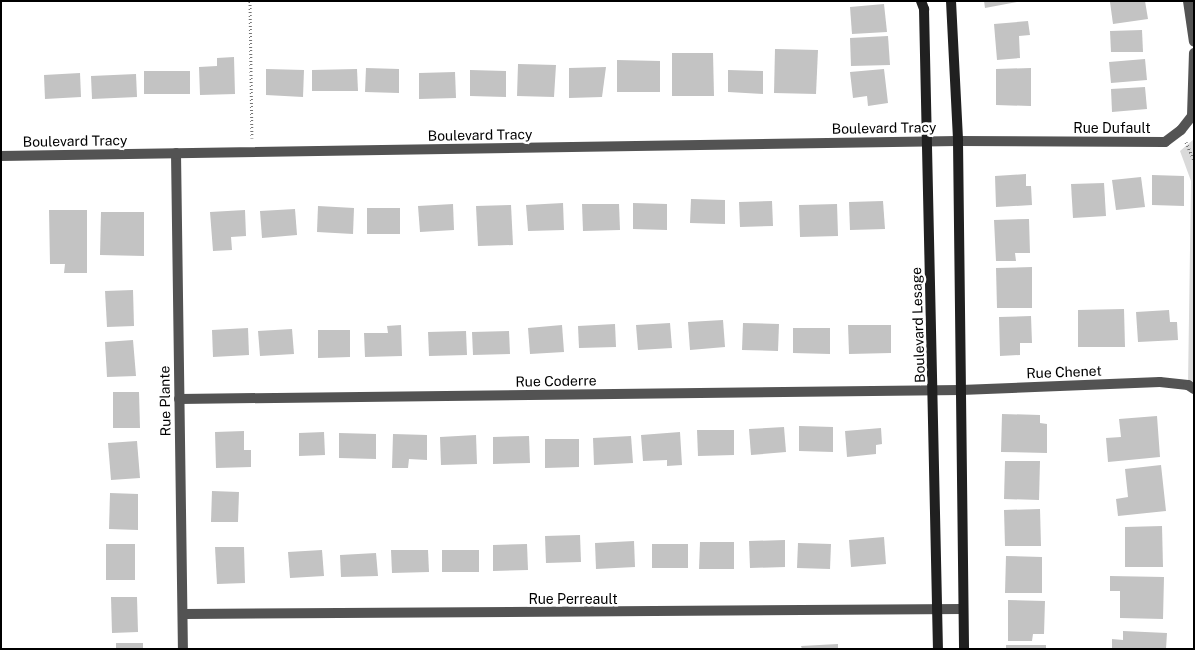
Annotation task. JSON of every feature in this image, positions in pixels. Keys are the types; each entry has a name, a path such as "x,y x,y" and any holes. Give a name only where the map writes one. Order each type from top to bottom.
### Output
{"street":[{"name":"Boulevard Lesage","path":"921,1 924,8 934,389 938,649"},
{"path":"950,1 958,141 964,649"},
{"path":"1188,1 1194,42"},
{"name":"Rue Dufault","path":"958,141 1165,142 1181,130 1192,116 1194,53"},
{"name":"Boulevard Tracy","path":"1,156 958,141"},
{"name":"Rue Plante","path":"176,153 183,649"},
{"name":"Rue Chenet","path":"934,389 961,390 1160,382 1188,385 1194,389"},
{"name":"Rue Coderre","path":"179,400 934,389"},
{"name":"Rue Perreault","path":"184,614 963,609"}],"path":[{"path":"250,1 252,152"}],"shaded area":[{"path":"1194,139 1194,389 1188,385 1191,181 1180,151"}],"building":[{"path":"984,1 1017,1 1017,2 985,8"},
{"path":"1145,1 1148,19 1113,24 1110,2"},
{"path":"884,4 887,32 852,34 850,7"},
{"path":"1028,21 1030,35 1019,36 1020,58 997,60 994,24"},
{"path":"1142,30 1143,52 1111,52 1110,31"},
{"path":"888,36 890,65 851,66 850,38"},
{"path":"775,49 818,50 816,94 774,93"},
{"path":"672,53 713,53 714,96 672,96"},
{"path":"234,57 235,94 200,95 199,67 217,66 217,58"},
{"path":"1145,59 1147,80 1111,83 1109,62"},
{"path":"617,60 660,61 660,92 617,92"},
{"path":"518,64 556,65 554,97 517,96"},
{"path":"606,67 602,97 569,98 569,68"},
{"path":"366,68 399,69 399,93 365,92"},
{"path":"1031,68 1031,106 996,105 996,69"},
{"path":"266,69 304,70 303,97 266,95"},
{"path":"357,69 358,91 312,91 312,70"},
{"path":"884,69 888,103 868,106 867,96 853,98 850,72"},
{"path":"470,70 506,71 506,97 470,96"},
{"path":"728,70 763,71 763,94 728,92"},
{"path":"144,71 190,71 190,94 144,94"},
{"path":"455,72 456,98 419,99 419,73"},
{"path":"80,73 81,97 45,99 44,75"},
{"path":"136,74 137,97 92,99 91,76"},
{"path":"1145,87 1147,109 1112,112 1111,89"},
{"path":"1026,174 1026,186 1031,186 1032,205 996,207 995,176"},
{"path":"1152,175 1184,176 1184,206 1152,205"},
{"path":"1141,177 1145,207 1116,210 1112,180"},
{"path":"1104,183 1106,216 1073,218 1071,184"},
{"path":"691,199 725,200 725,224 690,223"},
{"path":"772,201 773,226 740,227 739,202"},
{"path":"883,201 885,229 850,230 849,202"},
{"path":"563,203 564,230 528,231 526,205"},
{"path":"633,203 667,204 667,230 633,229"},
{"path":"453,204 454,230 420,232 418,206"},
{"path":"582,204 619,204 620,230 583,231"},
{"path":"837,204 838,236 800,237 799,205"},
{"path":"511,205 513,245 478,246 476,206"},
{"path":"318,206 354,208 353,234 317,232"},
{"path":"367,208 400,208 400,234 367,234"},
{"path":"295,209 297,235 262,238 260,211"},
{"path":"49,210 87,210 87,273 64,273 65,264 50,264"},
{"path":"245,210 246,236 231,237 232,250 213,251 210,212"},
{"path":"101,212 144,212 144,256 100,255"},
{"path":"1029,219 1030,253 1015,253 1016,261 996,261 994,220"},
{"path":"1032,267 1032,308 997,308 996,268"},
{"path":"133,290 134,326 107,327 105,291"},
{"path":"1124,309 1125,347 1078,347 1078,310"},
{"path":"1169,310 1170,322 1177,322 1178,340 1138,342 1136,312"},
{"path":"1031,316 1032,343 1020,343 1020,355 1000,356 999,317"},
{"path":"723,320 725,347 690,350 688,322"},
{"path":"670,323 672,348 638,350 636,325"},
{"path":"743,323 779,324 778,351 742,350"},
{"path":"615,324 616,347 579,348 578,326"},
{"path":"401,325 402,356 365,357 364,333 388,333 387,326"},
{"path":"562,325 564,352 530,354 528,328"},
{"path":"848,325 891,325 891,353 849,354"},
{"path":"248,328 249,355 213,357 212,330"},
{"path":"793,328 830,328 830,354 793,353"},
{"path":"292,329 294,354 260,356 258,331"},
{"path":"318,330 350,330 350,357 318,358"},
{"path":"466,331 467,355 429,356 428,332"},
{"path":"509,331 510,354 473,355 472,332"},
{"path":"133,340 136,376 107,377 105,342"},
{"path":"113,392 139,392 140,428 113,428"},
{"path":"1002,414 1040,415 1040,423 1047,424 1047,453 1001,452"},
{"path":"1157,416 1160,457 1108,462 1106,438 1121,437 1119,419"},
{"path":"799,426 833,427 833,452 799,451"},
{"path":"784,427 786,452 751,455 749,429"},
{"path":"881,428 882,444 876,445 876,454 847,457 845,431"},
{"path":"697,430 734,430 734,455 698,456"},
{"path":"244,431 244,450 251,450 251,467 216,468 215,432"},
{"path":"324,432 325,455 299,456 299,433"},
{"path":"680,432 682,465 667,466 667,460 643,461 641,435"},
{"path":"339,433 376,434 376,459 339,458"},
{"path":"393,434 427,435 427,460 409,459 408,468 392,468"},
{"path":"476,435 477,464 441,465 440,437"},
{"path":"529,436 530,463 493,464 493,437"},
{"path":"631,436 633,463 594,465 593,438"},
{"path":"545,439 579,439 579,467 545,468"},
{"path":"137,441 140,478 111,480 108,443"},
{"path":"1005,461 1040,461 1039,500 1004,499"},
{"path":"1161,465 1166,511 1118,516 1116,499 1128,497 1125,469"},
{"path":"212,491 239,492 238,522 211,522"},
{"path":"110,493 138,494 138,530 109,529"},
{"path":"1040,509 1041,546 1005,546 1004,510"},
{"path":"1162,526 1163,567 1125,567 1125,527"},
{"path":"580,535 581,562 546,563 545,536"},
{"path":"884,537 886,564 851,567 849,540"},
{"path":"785,540 785,567 750,568 749,541"},
{"path":"634,541 635,567 596,569 595,543"},
{"path":"700,542 734,542 734,569 699,569"},
{"path":"798,543 831,544 830,569 797,568"},
{"path":"106,544 135,544 135,580 106,580"},
{"path":"527,544 528,570 493,571 493,545"},
{"path":"652,544 688,544 688,568 652,568"},
{"path":"215,547 244,547 245,583 217,584"},
{"path":"322,550 324,576 290,578 288,552"},
{"path":"391,550 428,550 429,572 392,573"},
{"path":"442,550 479,550 479,572 442,572"},
{"path":"376,553 378,576 341,577 340,555"},
{"path":"1006,556 1042,557 1042,593 1005,593"},
{"path":"1110,576 1164,577 1163,619 1120,618 1120,591 1110,591"},
{"path":"111,597 137,597 138,632 112,633"},
{"path":"1008,600 1045,601 1044,634 1033,634 1032,641 1008,641"},
{"path":"1123,631 1167,633 1166,649 1112,649 1112,639 1123,640"},
{"path":"116,643 143,643 143,649 116,649"},
{"path":"838,644 838,649 802,649 801,646"},
{"path":"1006,645 1046,645 1046,649 1006,649"}]}
